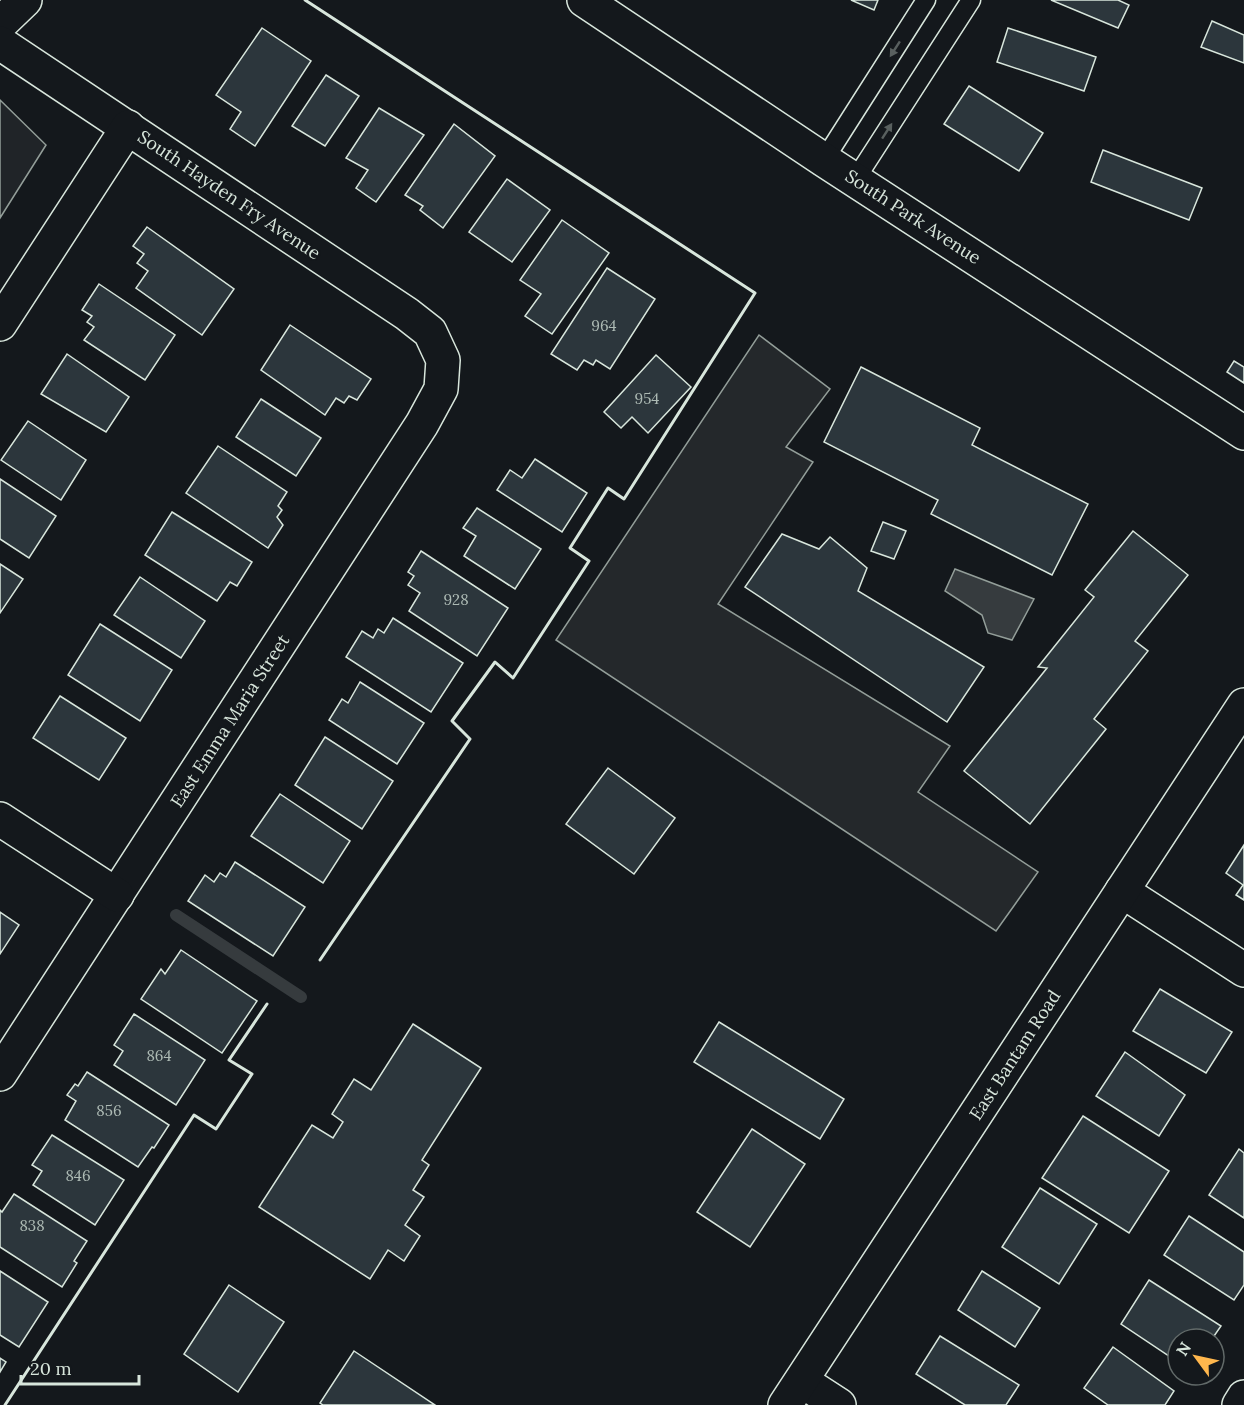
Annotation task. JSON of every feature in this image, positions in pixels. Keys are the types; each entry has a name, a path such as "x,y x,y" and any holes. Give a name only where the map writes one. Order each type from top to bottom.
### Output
{"street":[{"path":"0,24 25,0"},
{"name":"South Park Avenue","path":"584,0 855,180 1244,432"},
{"name":"South Hayden Fry Avenue","path":"0,43 407,314 430,332 444,360"},
{"path":"0,324 128,127"},
{"name":"East Emma Maria Street","path":"0,1074 422,424 441,388 444,360"},
{"name":"East Bantam Road","path":"794,1393 1244,705"},
{"path":"0,819 117,895"},
{"path":"1122,891 1244,970"},
{"path":"794,1393 839,1405"},
{"path":"1239,1405 1244,1397"}],"lane":[{"path":"825,160 926,0"},
{"path":"855,180 971,0"}],"shaded area":[{"path":"0,100 46,145 0,218"},
{"path":"759,335 830,389 786,447 813,462 718,604 950,746 918,792 1038,872 996,931 556,640"},
{"path":"955,569 1034,599 1012,640 988,633 982,615 945,591"}],"building":[{"path":"851,0 878,0 874,10"},
{"path":"1051,0 1118,0 1129,5 1118,28"},
{"path":"1212,21 1244,35 1244,63 1201,47"},
{"path":"262,28 311,61 255,146 230,129 241,112 216,95"},
{"path":"1008,28 1096,57 1084,91 997,62"},
{"path":"326,75 359,96 325,146 292,126"},
{"path":"969,86 1043,133 1019,171 944,124"},
{"path":"379,108 424,135 376,202 356,188 368,170 346,158"},
{"path":"454,124 495,156 443,228 420,210 423,206 405,195"},
{"path":"1103,150 1202,188 1189,220 1091,182"},
{"path":"507,179 550,210 512,262 469,232"},
{"path":"562,220 609,253 552,334 525,316 541,294 520,280"},
{"path":"147,227 234,289 202,335 136,288 148,271 137,263 144,254 133,246"},
{"path":"607,268 655,299 610,369 596,360 593,365 584,360 577,370 551,354"},
{"path":"99,284 175,335 145,380 84,340 94,327 87,322 92,316 82,310"},
{"path":"290,325 371,379 357,400 349,396 344,403 336,398 325,415 261,370"},
{"path":"67,354 129,397 106,432 41,394"},
{"path":"656,355 691,387 648,433 632,417 621,428 604,412"},
{"path":"1234,361 1244,367 1244,383 1227,372"},
{"path":"861,367 980,428 972,445 1088,504 1052,575 931,514 938,500 824,442"},
{"path":"261,399 321,438 296,476 236,437"},
{"path":"28,421 86,460 61,500 1,460"},
{"path":"218,446 287,492 278,506 282,510 277,517 283,525 268,548 186,493"},
{"path":"535,459 587,493 562,532 497,490 510,470 522,478"},
{"path":"0,479 56,516 29,558 0,539"},
{"path":"477,508 541,549 515,589 464,556 476,536 463,528"},
{"path":"172,512 252,562 237,586 230,582 217,601 145,555"},
{"path":"883,522 906,531 894,559 871,551"},
{"path":"1133,531 1188,575 1135,641 1148,651 1094,719 1106,729 1030,824 964,771 1047,668 1038,667 1094,597 1085,590"},
{"path":"782,534 819,549 830,537 867,568 858,591 984,667 947,722 745,587"},
{"path":"421,551 508,608 477,656 409,611 420,593 408,585 414,576 408,572"},
{"path":"0,564 23,579 0,613"},
{"path":"140,577 205,621 181,658 114,615"},
{"path":"393,618 463,663 431,712 346,657 362,631 373,638 378,629 384,633"},
{"path":"100,624 172,670 140,721 68,675"},
{"path":"360,682 424,723 397,764 329,720 342,699 348,703"},
{"path":"60,696 126,738 99,780 33,738"},
{"path":"325,737 393,781 362,829 295,785"},
{"path":"608,768 675,818 634,874 566,824"},
{"path":"280,794 350,841 323,883 251,836"},
{"path":"1244,845 1244,900 1236,895 1243,885 1226,873"},
{"path":"235,862 305,907 273,956 188,901 205,875 214,882 220,873 226,877"},
{"path":"0,912 19,925 0,954"},
{"path":"181,950 257,1001 222,1053 141,999 161,969 165,974"},
{"path":"1160,989 1232,1032 1206,1073 1133,1031"},
{"path":"134,1014 205,1060 176,1105 114,1065 123,1051 114,1045"},
{"path":"719,1022 844,1099 820,1139 694,1062"},
{"path":"413,1024 481,1068 422,1160 429,1165 413,1190 424,1197 405,1225 420,1236 404,1261 388,1250 370,1279 259,1207 312,1125 333,1138 343,1122 332,1114 354,1079 371,1090"},
{"path":"1125,1052 1185,1095 1159,1136 1096,1096"},
{"path":"87,1072 169,1125 138,1167 65,1120 76,1101 67,1095 75,1084 78,1086"},
{"path":"1083,1116 1169,1171 1129,1233 1042,1178"},
{"path":"752,1129 805,1164 750,1247 697,1212"},
{"path":"52,1135 124,1180 95,1225 33,1185 42,1171 32,1165"},
{"path":"1239,1149 1244,1153 1244,1218 1209,1195"},
{"path":"1040,1188 1097,1224 1059,1284 1002,1247"},
{"path":"14,1194 87,1241 74,1261 77,1263 62,1287 0,1247 0,1210 2,1212"},
{"path":"1189,1216 1244,1252 1244,1285 1234,1300 1164,1255"},
{"path":"0,1271 48,1302 19,1347 0,1335"},
{"path":"982,1271 1040,1308 1015,1347 958,1310"},
{"path":"1149,1280 1221,1326 1166,1327 1166,1354 1121,1324"},
{"path":"229,1285 284,1322 238,1392 184,1354"},
{"path":"940,1336 1019,1385 1006,1405 965,1405 916,1374"},
{"path":"1113,1347 1174,1391 1165,1405 1108,1405 1084,1388"},
{"path":"354,1351 435,1405 323,1405 320,1403"},
{"path":"0,1358 6,1362 0,1372"}],"waterway":[{"path":"176,915 301,997"}],"wall":[{"path":"305,0 755,293 624,499 608,488 570,548 589,561 513,678 495,662 452,721 470,739 320,960"},
{"path":"5,1405 194,1115 216,1129 252,1074 229,1060 267,1004"}]}
